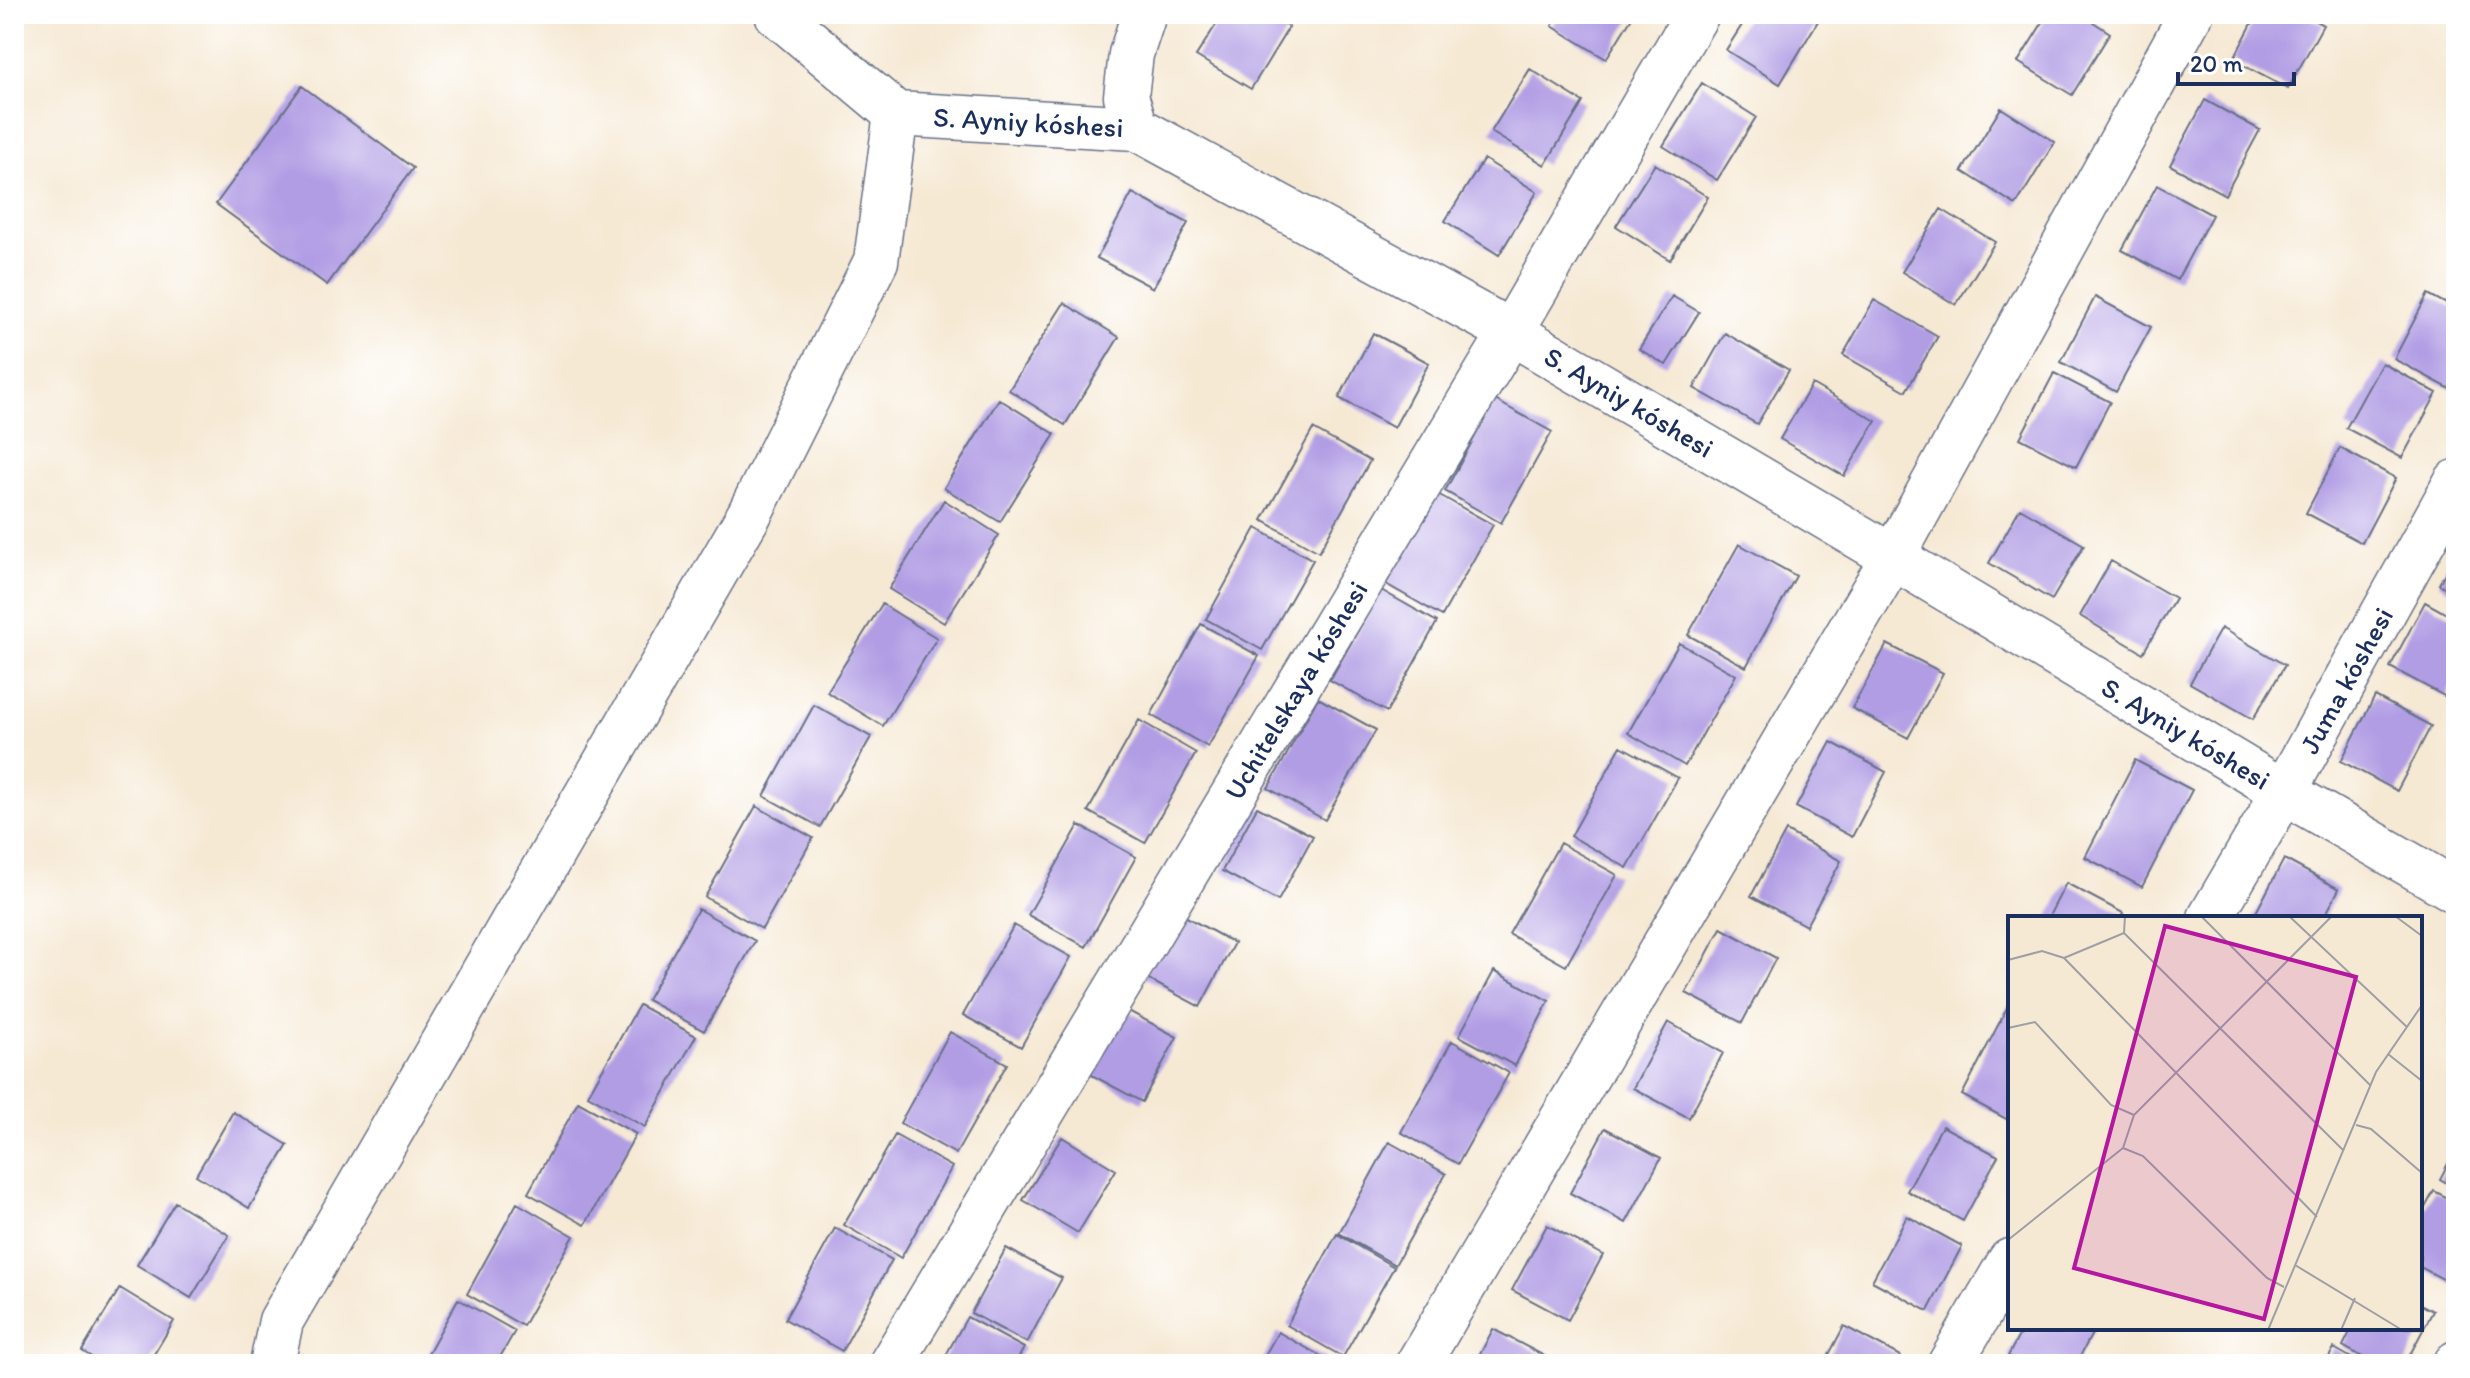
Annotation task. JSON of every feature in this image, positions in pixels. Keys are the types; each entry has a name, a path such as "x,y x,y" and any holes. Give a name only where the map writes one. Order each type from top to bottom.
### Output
{"street":[{"name":"S. Ayniy kóshesi","path":"777,14 896,114 1136,128 1511,332 2456,891"},
{"path":"1136,128 1126,96 1131,54 1144,14"},
{"name":"Uchitelskaya kóshesi","path":"891,1364 1511,332 1697,14"},
{"path":"1418,1364 1893,557 2191,14"},
{"path":"272,1364 281,1321 771,473 876,261 896,114"},
{"name":"Juma kóshesi","path":"2211,916 2284,792 2456,482"},
{"path":"1950,1364 2008,1264"}],"building":[{"path":"1223,14 1269,14 1289,27 1251,89 1196,56"},
{"path":"1559,14 1634,14 1606,59 1552,26"},
{"path":"1749,14 1807,14 1818,21 1780,84 1726,50"},
{"path":"2048,14 2081,14 2110,33 2072,95 2018,62"},
{"path":"2257,14 2303,14 2323,25 2288,89 2233,60"},
{"path":"1530,69 1583,102 1545,165 1491,132"},
{"path":"1702,83 1756,117 1717,180 1663,146"},
{"path":"302,86 413,168 327,285 216,204"},
{"path":"2205,100 2260,130 2225,195 2170,165"},
{"path":"2001,108 2055,142 2016,205 1962,171"},
{"path":"1484,159 1537,192 1499,255 1445,221"},
{"path":"1655,164 1708,197 1670,260 1616,226"},
{"path":"2157,185 2212,215 2177,280 2122,250"},
{"path":"1132,193 1188,223 1153,288 1097,258"},
{"path":"1941,209 1995,242 1956,305 1902,272"},
{"path":"2428,294 2456,309 2456,377 2450,389 2394,359"},
{"path":"1672,296 1699,312 1666,365 1639,349"},
{"path":"2095,297 2151,327 2116,392 2061,362"},
{"path":"1874,300 1938,336 1906,391 1843,355"},
{"path":"1064,303 1119,337 1065,425 1009,390"},
{"path":"1373,333 1429,363 1394,428 1339,398"},
{"path":"1725,333 1789,370 1757,424 1694,388"},
{"path":"2382,363 2437,393 2402,458 2346,428"},
{"path":"2054,373 2110,402 2076,467 2020,438"},
{"path":"1812,384 1876,421 1844,476 1780,439"},
{"path":"999,399 1055,434 1000,522 944,488"},
{"path":"1495,400 1552,432 1501,523 1445,491"},
{"path":"1313,429 1370,461 1319,552 1262,520"},
{"path":"2340,448 2396,478 2362,543 2306,513"},
{"path":"1436,493 1493,525 1442,616 1386,584"},
{"path":"944,500 999,535 944,623 889,589"},
{"path":"2020,508 2084,545 2052,600 1989,563"},
{"path":"1256,528 1313,560 1262,650 1206,619"},
{"path":"1739,544 1796,576 1746,667 1688,635"},
{"path":"2456,552 2456,594 2439,584"},
{"path":"2111,561 2175,598 2143,653 2080,616"},
{"path":"1381,590 1437,622 1387,712 1330,680"},
{"path":"2425,602 2456,619 2456,678 2446,697 2390,667"},
{"path":"882,604 937,638 883,726 827,692"},
{"path":"1201,624 1259,656 1208,747 1151,715"},
{"path":"2221,628 2285,665 2253,719 2190,683"},
{"path":"1679,643 1736,675 1685,766 1628,733"},
{"path":"1887,644 1943,673 1908,738 1852,708"},
{"path":"2375,696 2431,726 2397,791 2341,761"},
{"path":"1318,698 1376,730 1325,820 1268,788"},
{"path":"814,705 871,737 820,827 764,796"},
{"path":"1139,720 1196,753 1145,843 1088,811"},
{"path":"1831,742 1886,772 1852,837 1796,807"},
{"path":"1621,746 1678,778 1627,868 1571,836"},
{"path":"2135,760 2192,790 2142,887 2085,857"},
{"path":"756,806 813,838 762,929 705,897"},
{"path":"1257,807 1313,836 1278,901 1222,871"},
{"path":"1079,825 1136,857 1086,947 1028,915"},
{"path":"1786,831 1841,861 1806,926 1751,896"},
{"path":"1560,843 1617,875 1566,966 1509,934"},
{"path":"2284,859 2339,889 2325,916 2254,916"},
{"path":"2066,883 2123,913 2122,916 2049,916"},
{"path":"698,909 755,941 704,1031 647,1000"},
{"path":"1179,913 1234,943 1200,1007 1144,977"},
{"path":"1014,925 1071,957 1021,1047 963,1015"},
{"path":"1721,928 1776,958 1742,1023 1686,993"},
{"path":"1494,971 1549,1001 1515,1066 1459,1036"},
{"path":"639,1005 696,1036 645,1127 588,1095"},
{"path":"2008,1006 2008,1120 1962,1095"},
{"path":"1121,1007 1177,1037 1142,1102 1086,1072"},
{"path":"1668,1022 1723,1053 1689,1118 1633,1088"},
{"path":"950,1032 1007,1064 956,1154 900,1123"},
{"path":"1452,1041 1509,1073 1458,1164 1401,1132"},
{"path":"578,1102 636,1134 585,1225 528,1193"},
{"path":"233,1112 288,1145 249,1208 196,1175"},
{"path":"1942,1126 1998,1156 1963,1221 1907,1191"},
{"path":"1605,1128 1661,1158 1626,1223 1570,1193"},
{"path":"895,1135 952,1167 901,1258 844,1225"},
{"path":"1062,1137 1116,1170 1078,1233 1023,1200"},
{"path":"1389,1142 1446,1174 1395,1265 1339,1233"},
{"path":"2456,1148 2456,1188 2440,1179"},
{"path":"2434,1191 2456,1202 2456,1286 2422,1268 2422,1213"},
{"path":"175,1202 229,1235 191,1298 137,1265"},
{"path":"517,1203 574,1236 523,1326 467,1294"},
{"path":"1907,1216 1962,1246 1928,1311 1872,1281"},
{"path":"1547,1225 1603,1255 1568,1320 1512,1290"},
{"path":"835,1228 892,1260 842,1351 785,1319"},
{"path":"1337,1234 1394,1267 1343,1357 1287,1325"},
{"path":"1006,1248 1062,1278 1027,1343 971,1313"},
{"path":"120,1288 174,1321 148,1364 103,1364 82,1351"},
{"path":"458,1299 515,1331 496,1364 422,1364"},
{"path":"2422,1305 2433,1311 2405,1364 2375,1364 2343,1346 2351,1330 2422,1330"},
{"path":"967,1317 1024,1348 1015,1364 941,1364"},
{"path":"1844,1326 1900,1356 1896,1364 1824,1364"},
{"path":"1493,1329 1550,1359 1547,1364 1475,1364"},
{"path":"2022,1330 2094,1330 2076,1364 2023,1364 2008,1356"},
{"path":"1278,1332 1335,1364 1260,1364"},
{"path":"2334,1348 2362,1364 2325,1364"}]}
